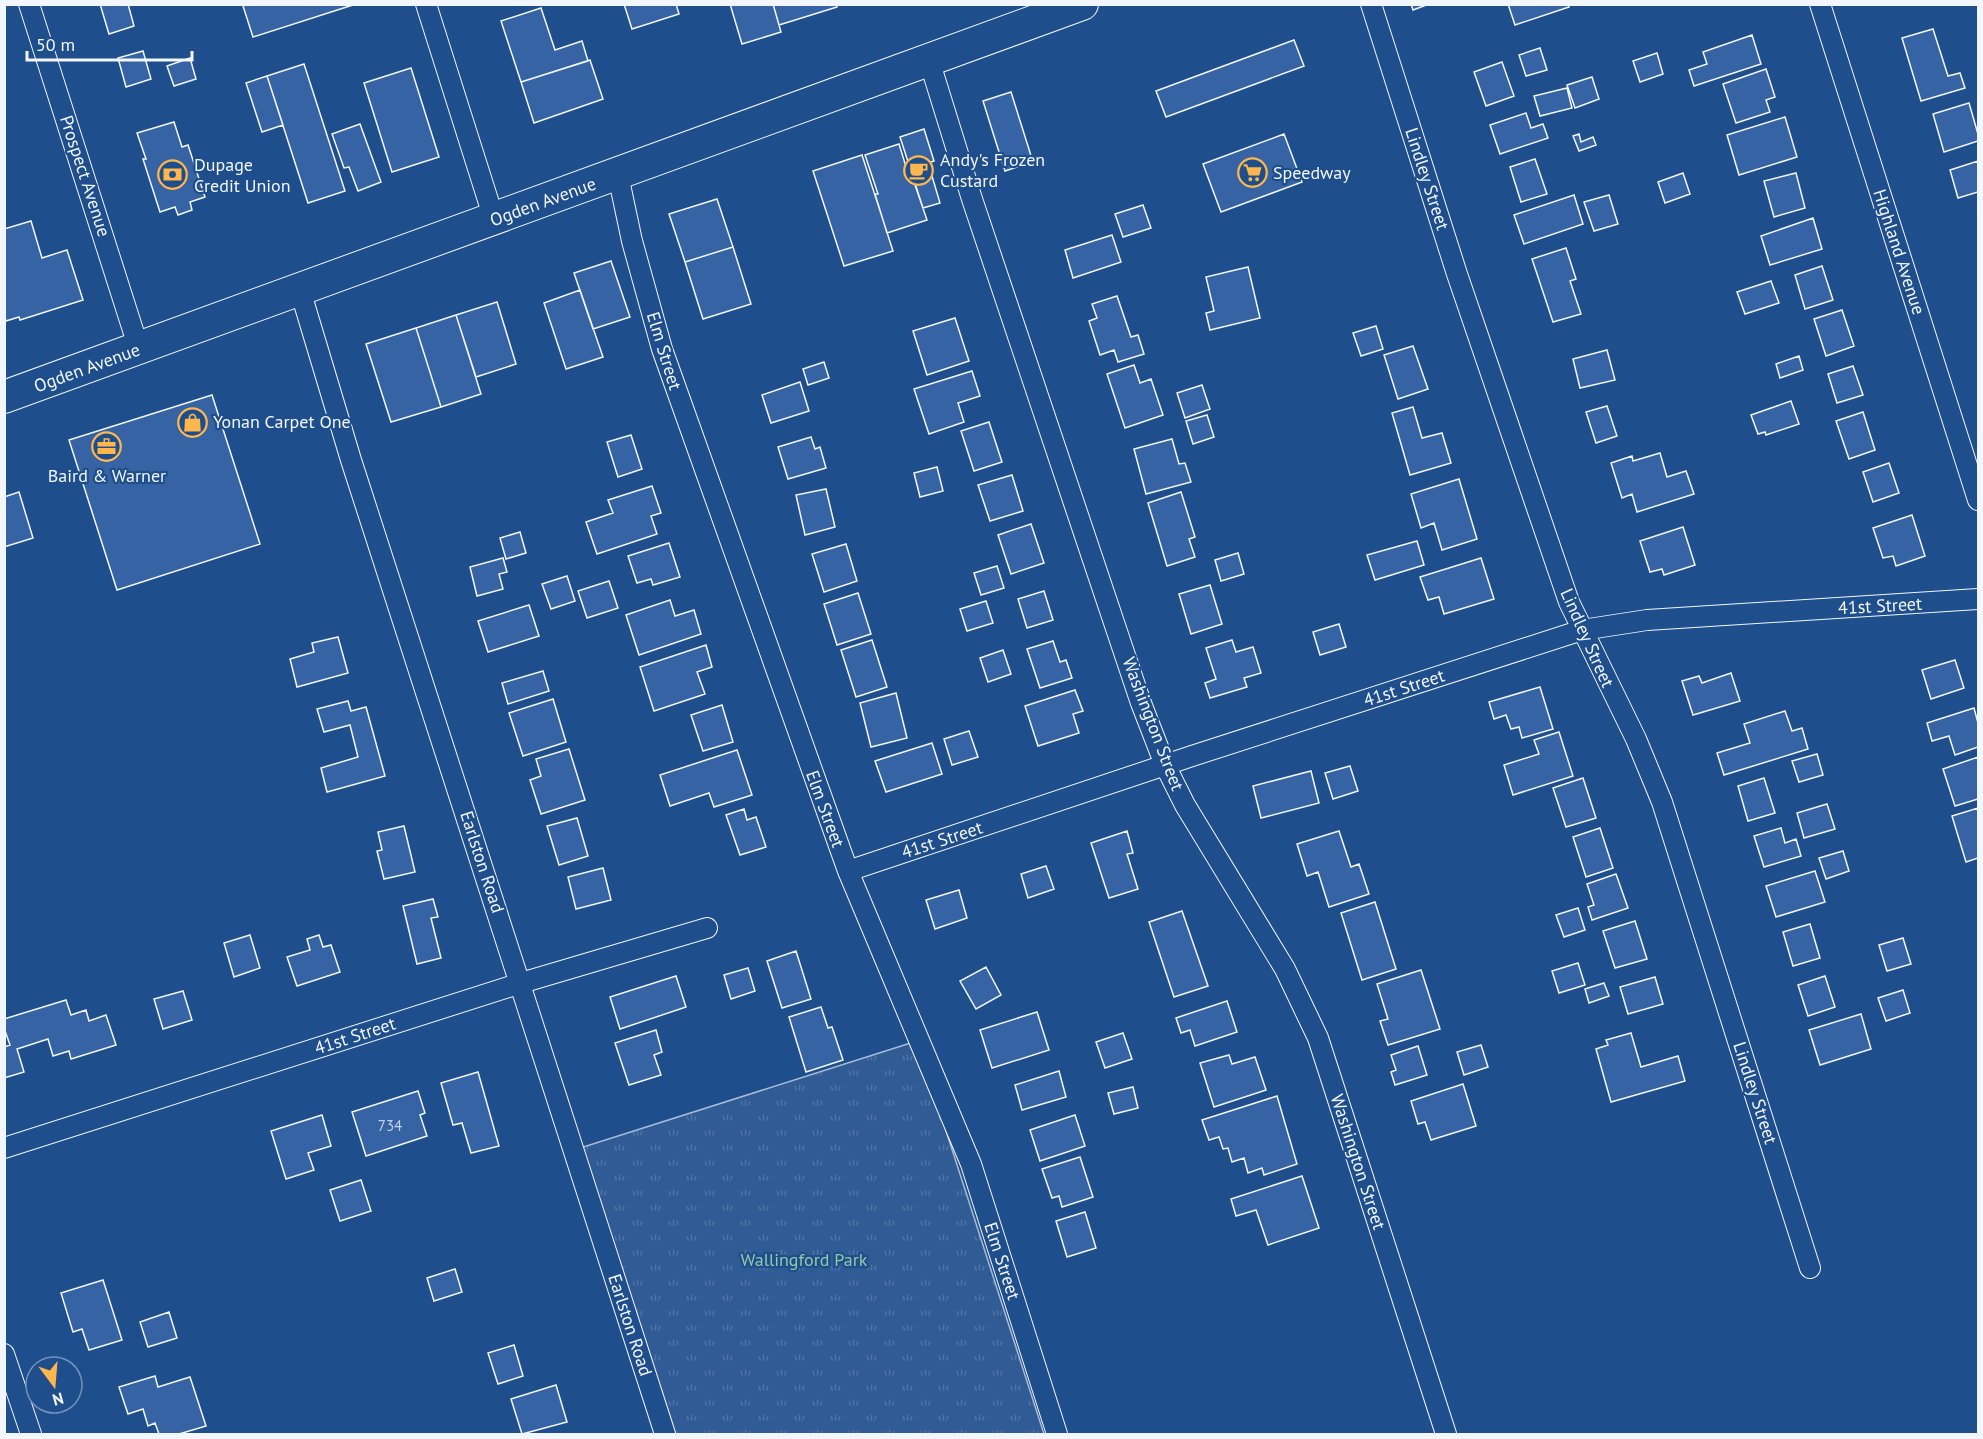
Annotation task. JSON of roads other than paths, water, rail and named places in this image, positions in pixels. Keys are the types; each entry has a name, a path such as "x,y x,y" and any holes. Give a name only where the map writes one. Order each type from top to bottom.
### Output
{"main road":[{"name":"Ogden Avenue","path":"4,397 1082,4"}],"street":[{"name":"Prospect Avenue","path":"29,4 139,349"},
{"path":"426,4 494,219"},
{"name":"Lindley Street","path":"1371,4 1457,274 1569,602 1636,740 1662,802 1810,1268"},
{"name":"Highland Avenue","path":"1820,4 1978,500"},
{"name":"Washington Street","path":"929,60 980,222 1141,703 1165,765 1185,805 1285,969 1318,1038 1446,1434"},
{"name":"Elm Street","path":"618,175 632,241 662,349 848,871 970,1164 1057,1434"},
{"name":"Earlston Road","path":"300,290 351,460 665,1434"},
{"name":"41st Street","path":"848,871 1165,765 1582,630 1647,620 1978,599"},
{"name":"41st Street","path":"4,1148 521,983 707,928"},
{"path":"4,1354 31,1434"}],"place":[{"name":"Andy's Frozen Custard","path":"919,170"},
{"name":"Speedway","path":"1252,173"},
{"name":"Dupage Credit Union","path":"173,175"},
{"name":"Yonan Carpet One","path":"192,422"},
{"name":"Baird & Warner","path":"107,447"}],"park label":[{"name":"Wallingford Park","path":"804,1260"}]}
